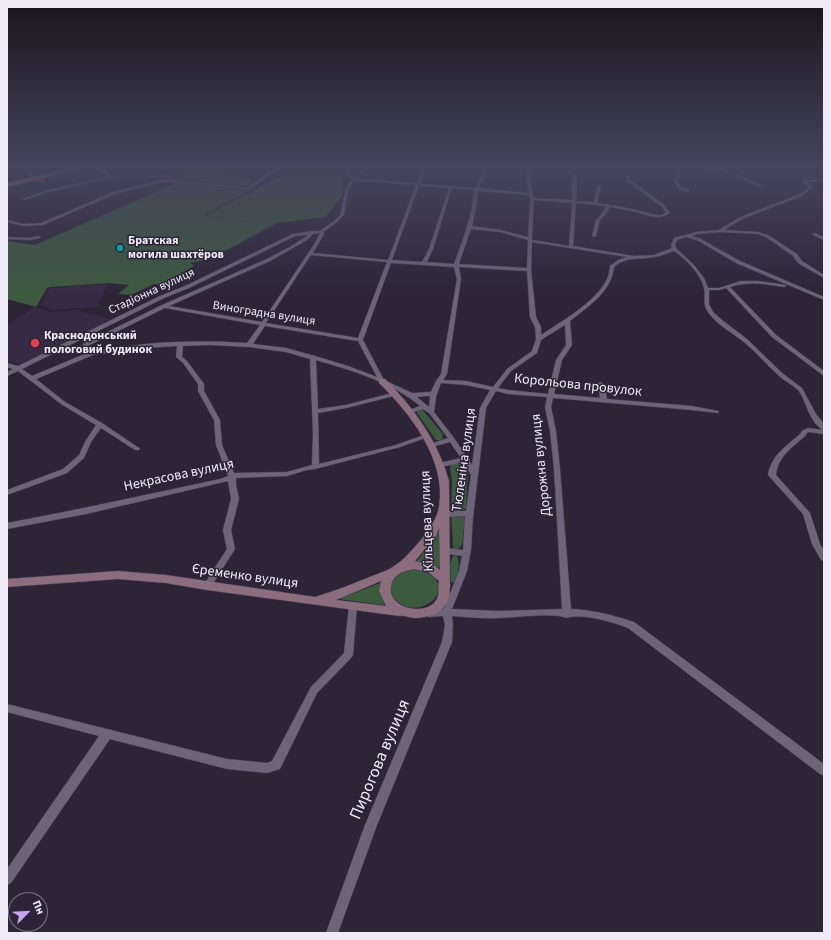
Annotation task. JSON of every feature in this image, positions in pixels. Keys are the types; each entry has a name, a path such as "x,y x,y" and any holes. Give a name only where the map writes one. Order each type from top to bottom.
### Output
{"street":[{"path":"7,220 23,225 42,224 75,210"},
{"path":"314,232 321,232 335,222 342,215 341,210"},
{"path":"409,210 360,340 382,381 411,395 431,412 452,439 474,474"},
{"path":"424,263 431,248 444,210"},
{"path":"431,412 433,394 439,380 444,374 459,279 456,265 473,210"},
{"path":"531,210 529,270 533,317 538,327 539,339 567,321 606,286 611,278 612,267 622,259 655,256 674,249 680,252 682,258 697,270 707,289 706,305 711,313 749,343 780,373 800,388 814,417 824,428"},
{"path":"571,248 573,210"},
{"path":"594,236 597,221 606,210"},
{"path":"634,210 651,215 666,214 668,213 666,210"},
{"path":"720,231 741,218 762,210"},
{"path":"469,227 500,231 531,240 571,248 634,257"},
{"path":"674,249 673,245 675,239 682,236 720,231 758,233 768,236 796,256 800,262 824,277"},
{"name":"Стадіонна вулиця","path":"92,353 85,350 85,346 164,306 265,261 301,242 314,232"},
{"name":"Стадіонна вулиця","path":"7,374 162,297 187,287 294,235 314,232"},
{"path":"249,345 262,323 310,254 322,234 321,232"},
{"path":"814,234 824,239"},
{"path":"682,236 698,239 721,253 824,300"},
{"path":"7,237 29,239 39,237"},
{"path":"310,254 529,270"},
{"path":"707,289 728,288 732,284 741,282 758,282 776,284 805,292"},
{"path":"728,288 774,336 824,374"},
{"name":"Виноградна вулиця","path":"164,306 360,340"},
{"name":"Дорожна вулиця","path":"567,321 569,346 559,360 548,407 553,431 557,469 567,614"},
{"name":"Тюленіна вулиця","path":"447,612 463,571 483,408 494,389 509,370 535,352 539,339"},
{"name":"Кільцева вулиця","path":"31,379 92,353 146,346 211,343 249,345 286,350 346,367 382,381 396,394 426,436 441,465 444,481 444,599"},
{"path":"180,344 179,357 185,362 201,384 201,391 217,420 219,445 232,477 235,499 227,530 231,549 207,586"},
{"path":"313,358 315,468"},
{"path":"7,365 18,368 63,403 100,424 137,449"},
{"name":"Корольова провулок","path":"439,380 494,389 604,402 692,408 716,412"},
{"path":"601,384 604,402"},
{"path":"315,411 367,402 396,394"},
{"path":"411,395 433,394"},
{"path":"409,412 424,406"},
{"path":"7,493 65,471 82,456 88,442 100,424"},
{"path":"824,432 808,430 804,432 803,436 777,457 772,467 772,475 806,513 816,544 824,558"},
{"name":"Некрасова вулиця","path":"7,526 86,512 122,502 222,481 237,475 287,474 306,468 315,468 398,446 426,436"},
{"path":"432,445 452,439"},
{"path":"441,465 465,459"},
{"path":"443,512 470,513"},
{"name":"Єременко вулиця","path":"7,583 118,575 166,578 207,586 316,601 337,595 397,570 412,557 432,533 443,512"},
{"path":"445,551 466,553"},
{"name":"Кільцева вулиця","path":"397,570 414,565 431,568 444,579 445,587"},
{"path":"397,570 386,581 385,595 394,607 404,612"},
{"path":"422,614 438,607 444,599"},
{"name":"Пирогова вулиця","path":"332,933 371,825 447,642 449,625 444,599"},
{"path":"316,601 422,614 447,612 497,615 567,614 596,615 619,620 631,625 824,770"},
{"path":"7,708 228,764 267,768 276,765 314,690 348,655 353,606"},
{"path":"7,879 107,734"}],"shaded area":[{"path":"107,284 98,307 52,310 40,305 50,288"},
{"name":"Краснодонський пологовий будинок","path":"34,307 50,312 77,310 112,320 19,364 7,361 7,325"}],"green space":[{"path":"115,210 214,210 204,215 265,225 206,215 216,210 331,210 326,217 277,223 210,259 190,263 194,266 181,273 187,276 166,286 154,284 131,295 118,294 129,285 109,283 50,287 47,288 36,307 7,299 7,241 35,245"},
{"path":"422,409 443,434 442,440 436,440 417,413 418,410"},
{"path":"462,462 468,471 466,508 455,512 451,511 452,484 450,465 451,463"},
{"path":"451,515 463,515 465,518 462,545 458,549 454,550 453,545"},
{"path":"439,532 441,568 416,562"},
{"path":"454,553 459,563 459,568 453,583 451,582 450,564"},
{"path":"414,569 430,575 438,582 439,591 434,599 426,605 416,608 405,606 395,599 390,588 391,583 398,575"},
{"path":"380,583 384,605 338,599"}],"place":[{"name":"Братская могила шахтёров","path":"120,248"},
{"name":"Краснодонський пологовий будинок","path":"35,343"}]}
